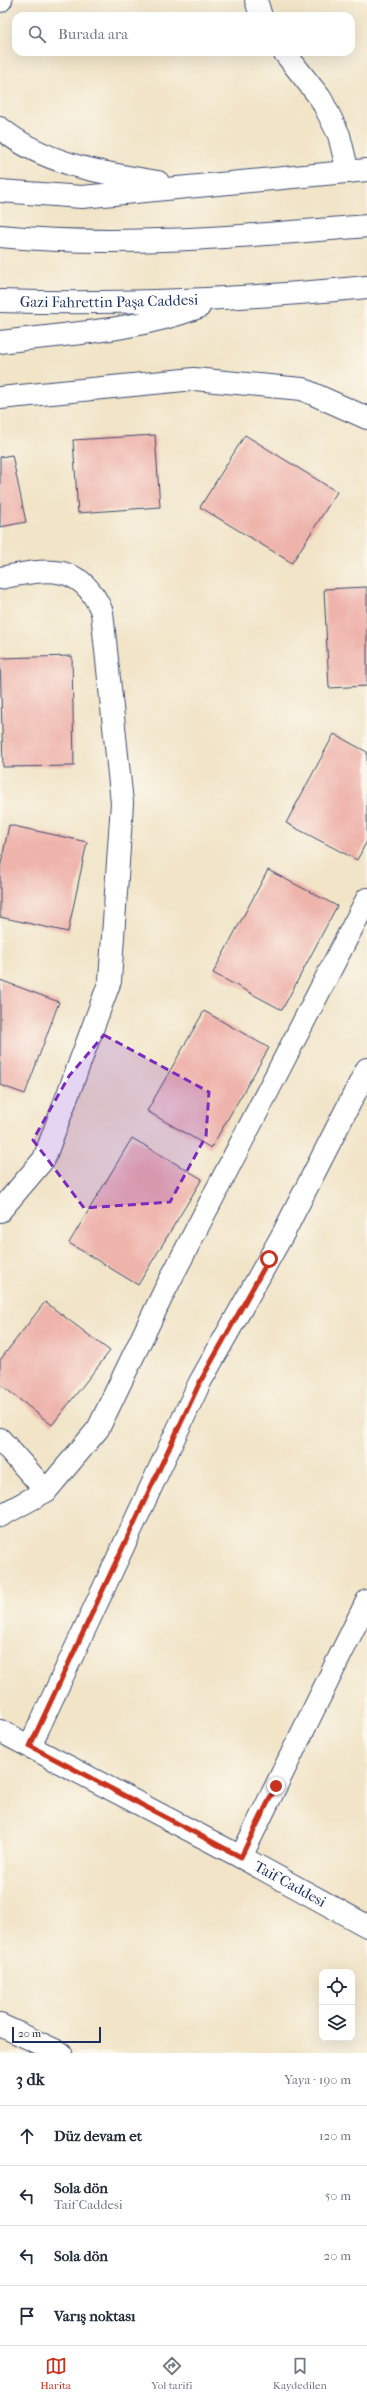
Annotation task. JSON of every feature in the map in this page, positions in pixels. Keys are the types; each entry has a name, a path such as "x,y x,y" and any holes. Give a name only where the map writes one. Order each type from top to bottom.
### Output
{"main road":[{"path":"256,0 260,12"},
{"path":"0,191 82,197 357,171 321,99 287,56"},
{"path":"0,128 51,158 99,172 183,187"},
{"path":"0,236 96,241 204,239 367,226"},
{"path":"0,342 111,329 180,314 219,300 363,288"},
{"name":"Gazi Fahrettin Paşa Caddesi","path":"0,301 119,303 219,300"},
{"path":"0,398 194,379 302,389 367,418"},
{"path":"0,578 39,570 55,570 71,575 85,584 96,597 102,612 122,803 110,981 44,1159 0,1212"},
{"path":"0,1516 46,1491 98,1428 164,1292 367,899"},
{"path":"30,1746 200,1382 362,1094 367,1069"},
{"path":"0,1440 46,1491"},
{"path":"241,1857 367,1600"},
{"name":"Taif Caddesi","path":"1,1733 30,1746 241,1857 367,1926"},
{"path":"0,2025 61,2053"}],"highlighted area":[{"path":"104,1035 209,1092 206,1136 170,1202 84,1208 33,1140 69,1076"}],"building":[{"path":"155,435 160,507 78,513 73,440"},
{"path":"245,435 337,492 292,563 200,507"},
{"path":"12,455 26,522 0,527 0,457"},
{"path":"367,587 367,686 329,688 324,589"},
{"path":"72,656 74,766 3,767 0,658"},
{"path":"334,734 367,752 367,841 357,860 286,823"},
{"path":"9,825 87,842 68,932 0,917 0,868"},
{"path":"268,870 337,906 282,1010 213,973"},
{"path":"0,980 59,1002 25,1094 0,1085"},
{"path":"204,1011 269,1048 211,1148 147,1111"},
{"path":"132,1138 202,1179 138,1285 69,1243"},
{"path":"45,1302 110,1351 52,1425 0,1384 0,1360"}],"route":[{"path":"269,1259 200,1382 30,1746 241,1857 276,1786"}]}
